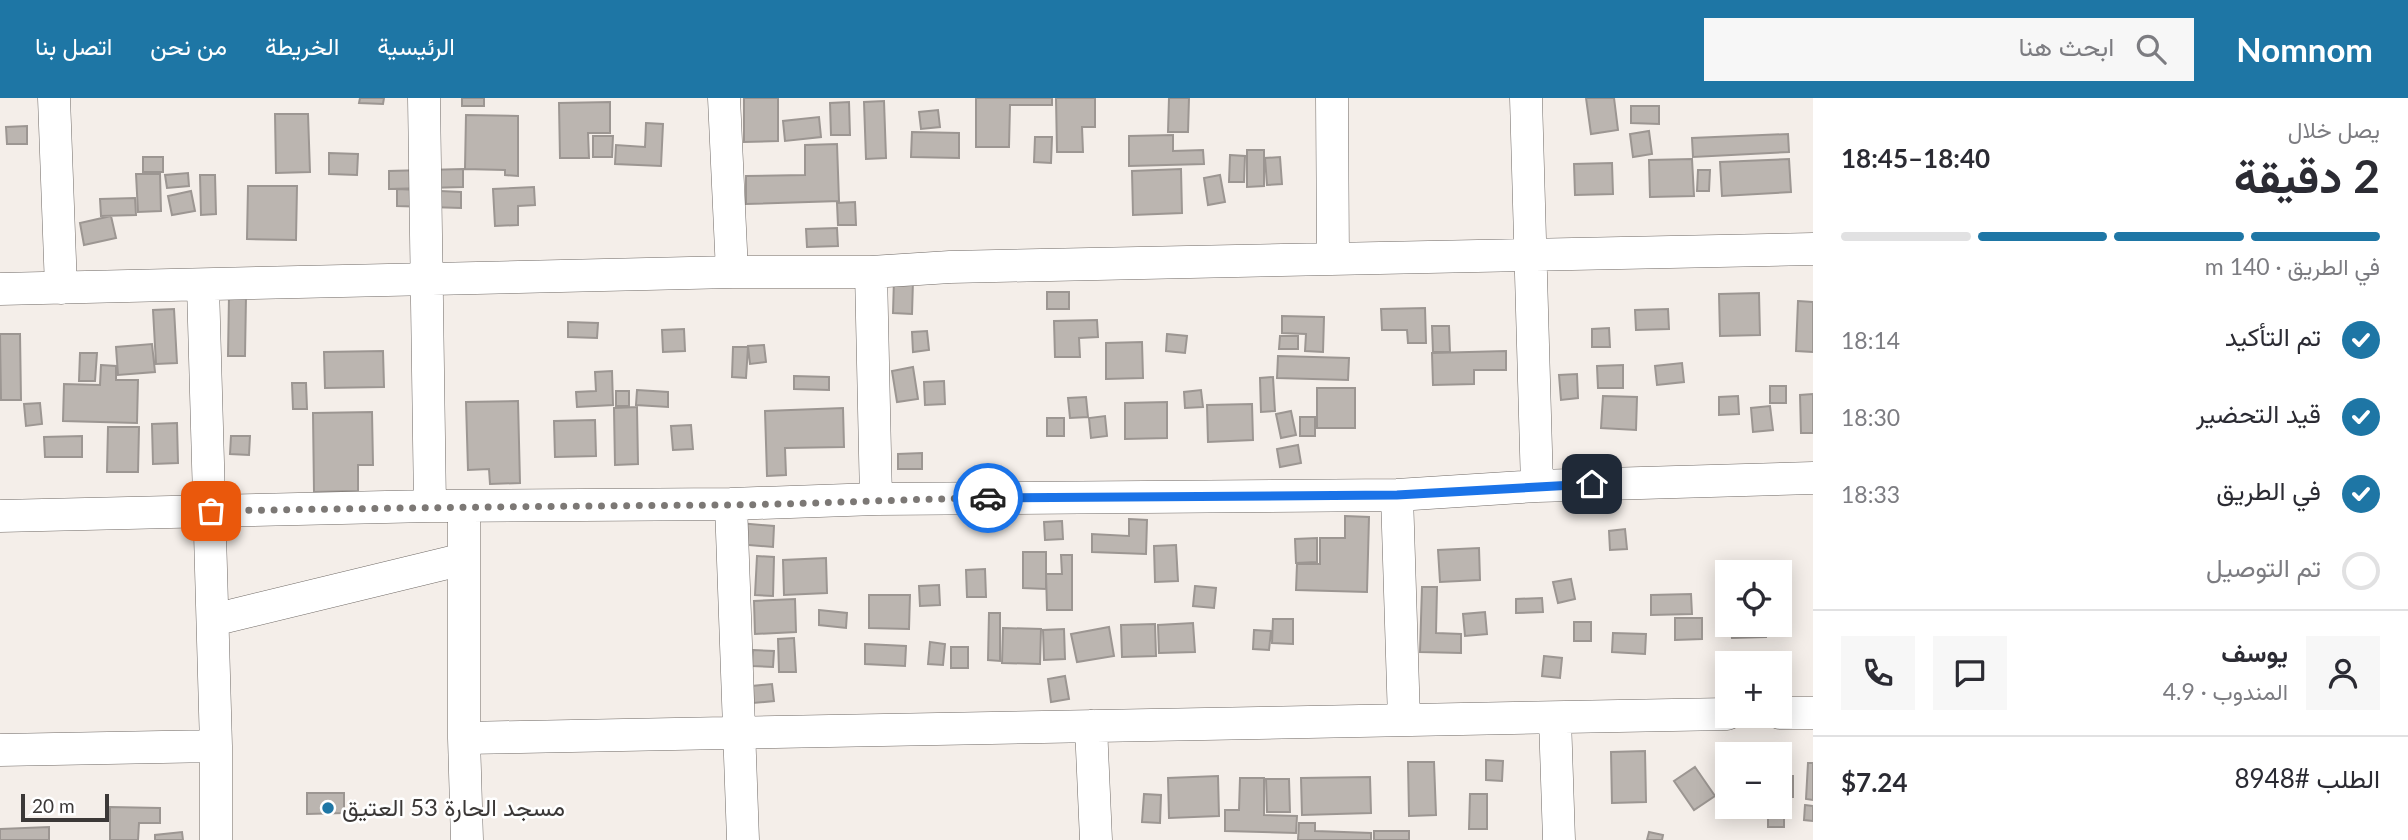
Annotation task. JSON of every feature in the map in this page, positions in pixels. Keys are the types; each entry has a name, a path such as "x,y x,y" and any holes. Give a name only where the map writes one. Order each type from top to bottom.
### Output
{"street":[{"path":"54,98 61,288"},
{"path":"424,98 430,506"},
{"path":"724,98 732,272"},
{"path":"1332,98 1334,258"},
{"path":"1526,98 1537,486"},
{"path":"0,289 732,272 871,272 950,267 1813,249"},
{"path":"871,272 876,499"},
{"path":"203,286 211,511 216,840"},
{"path":"0,516 430,506 731,505 876,499 1397,495 1537,486 1813,478"},
{"path":"1397,495 1404,720"},
{"path":"731,505 743,840"},
{"path":"464,506 467,840"},
{"path":"213,620 464,559"},
{"path":"1792,713 1813,713"},
{"path":"464,738 1715,715"},
{"path":"1555,718 1559,840"},
{"path":"1091,726 1096,840"},
{"path":"0,750 216,746"}],"building":[{"path":"360,98 384,98 383,104 359,103"},
{"path":"462,98 484,98 484,106 462,106"},
{"path":"744,98 778,98 778,141 744,142"},
{"path":"976,98 1052,98 1052,105 1010,105 1009,147 976,147"},
{"path":"1056,98 1095,98 1095,127 1082,127 1083,152 1057,152"},
{"path":"1169,98 1189,98 1188,132 1168,132"},
{"path":"1586,98 1614,98 1618,130 1591,134"},
{"path":"884,101 886,158 866,159 864,102"},
{"path":"610,102 610,133 588,133 589,158 560,158 559,103"},
{"path":"849,102 850,135 831,135 830,103"},
{"path":"1631,106 1659,106 1659,124 1631,123"},
{"path":"938,110 940,127 921,129 919,112"},
{"path":"275,114 308,114 310,172 276,173"},
{"path":"466,115 518,116 518,176 505,175 505,170 465,169"},
{"path":"819,117 821,137 785,141 783,121"},
{"path":"646,123 663,124 661,166 615,164 616,145 645,147"},
{"path":"27,126 27,144 7,144 6,127"},
{"path":"1649,131 1652,154 1633,157 1630,134"},
{"path":"912,132 959,133 959,158 911,157"},
{"path":"1788,134 1789,152 1693,157 1692,138"},
{"path":"1173,135 1173,151 1203,150 1204,164 1129,166 1129,136"},
{"path":"593,136 613,136 612,157 593,157"},
{"path":"1035,137 1052,137 1051,163 1034,162"},
{"path":"837,144 839,201 746,204 746,176 805,175 805,145"},
{"path":"1247,150 1264,150 1264,186 1247,187"},
{"path":"329,153 358,154 357,175 329,174"},
{"path":"1230,155 1245,156 1244,182 1229,182"},
{"path":"143,157 163,157 163,172 143,172"},
{"path":"1280,157 1282,184 1267,185 1265,158"},
{"path":"1692,159 1694,196 1650,197 1649,160"},
{"path":"1789,159 1791,192 1722,196 1720,162"},
{"path":"1612,163 1613,194 1575,195 1574,164"},
{"path":"463,169 463,187 389,189 389,171"},
{"path":"1181,169 1182,213 1133,215 1132,171"},
{"path":"1698,170 1710,170 1709,191 1697,191"},
{"path":"188,173 189,186 167,188 165,175"},
{"path":"136,174 160,174 161,211 138,212"},
{"path":"200,175 215,175 216,214 201,215"},
{"path":"1220,175 1225,202 1208,205 1204,178"},
{"path":"248,186 297,186 296,240 247,239"},
{"path":"534,187 535,205 518,206 518,225 495,226 493,189"},
{"path":"397,189 461,192 461,208 397,206"},
{"path":"191,191 195,211 172,215 168,196"},
{"path":"135,198 136,215 101,216 100,199"},
{"path":"855,202 856,225 838,225 837,203"},
{"path":"111,216 116,238 84,245 80,223"},
{"path":"837,228 838,246 807,247 806,229"},
{"path":"894,279 913,280 912,314 893,313"},
{"path":"1047,292 1069,292 1069,309 1047,309"},
{"path":"1759,293 1760,335 1720,336 1719,294"},
{"path":"229,296 246,296 245,356 228,356"},
{"path":"1798,301 1813,302 1813,352 1796,351"},
{"path":"1425,308 1426,343 1408,343 1407,330 1382,330 1381,309"},
{"path":"174,309 177,363 156,364 153,310"},
{"path":"1668,309 1669,329 1636,330 1635,310"},
{"path":"1282,316 1324,317 1323,352 1305,351 1306,334 1282,333"},
{"path":"1097,320 1098,337 1079,338 1080,357 1055,357 1054,321"},
{"path":"568,322 598,323 597,338 568,337"},
{"path":"1432,326 1449,326 1450,352 1433,352"},
{"path":"1609,328 1610,347 1592,347 1592,329"},
{"path":"684,329 685,351 663,352 662,330"},
{"path":"927,331 929,350 913,352 912,332"},
{"path":"0,334 20,334 21,400 1,400"},
{"path":"1167,334 1187,336 1185,353 1166,351"},
{"path":"1280,336 1298,336 1298,349 1279,349"},
{"path":"1142,342 1143,378 1106,379 1106,343"},
{"path":"152,344 155,372 118,375 116,347"},
{"path":"764,345 766,362 750,364 748,346"},
{"path":"733,347 748,347 746,378 732,377"},
{"path":"383,351 384,387 325,388 324,352"},
{"path":"1506,351 1506,370 1474,370 1474,384 1433,385 1432,353"},
{"path":"80,353 97,353 95,381 79,381"},
{"path":"1278,356 1349,358 1348,380 1277,378"},
{"path":"1682,363 1684,382 1657,385 1655,366"},
{"path":"101,365 116,366 116,380 138,380 137,423 63,421 64,384 100,385"},
{"path":"1623,365 1623,388 1598,388 1597,366"},
{"path":"913,367 918,399 897,402 892,371"},
{"path":"612,371 613,405 577,407 576,392 596,391 595,372"},
{"path":"1577,374 1578,398 1561,400 1559,375"},
{"path":"794,376 829,377 829,390 794,389"},
{"path":"1273,377 1275,411 1261,412 1260,378"},
{"path":"944,381 945,404 925,405 924,382"},
{"path":"292,383 306,383 307,409 293,409"},
{"path":"1770,386 1786,386 1786,403 1770,403"},
{"path":"1317,388 1355,388 1355,428 1317,428"},
{"path":"637,390 668,392 668,407 636,405"},
{"path":"1201,390 1203,407 1185,408 1184,392"},
{"path":"616,391 629,391 629,406 616,406"},
{"path":"1813,394 1813,433 1801,433 1800,395"},
{"path":"1603,396 1637,397 1636,430 1601,428"},
{"path":"1738,396 1739,414 1719,415 1719,397"},
{"path":"1086,397 1088,417 1070,418 1068,398"},
{"path":"518,401 520,483 490,484 489,469 468,470 466,402"},
{"path":"1167,402 1167,438 1125,439 1125,403"},
{"path":"40,403 42,424 26,426 24,404"},
{"path":"1252,404 1253,440 1208,442 1207,405"},
{"path":"1770,406 1773,430 1753,432 1751,408"},
{"path":"637,407 638,464 615,465 614,408"},
{"path":"843,408 844,447 785,448 786,475 767,476 765,411"},
{"path":"1291,411 1296,435 1281,438 1276,414"},
{"path":"372,412 373,465 358,465 358,491 314,492 313,413"},
{"path":"1105,416 1107,436 1091,438 1089,418"},
{"path":"1300,417 1315,417 1315,436 1300,436"},
{"path":"1047,418 1064,418 1064,436 1047,436"},
{"path":"595,420 596,456 555,457 554,421"},
{"path":"177,423 178,463 153,464 152,424"},
{"path":"691,425 693,449 673,450 671,426"},
{"path":"108,427 139,427 138,472 107,472"},
{"path":"82,436 82,457 45,457 44,437"},
{"path":"231,436 250,436 249,455 230,454"},
{"path":"1298,445 1301,463 1280,467 1277,449"},
{"path":"922,453 922,469 898,469 898,454"},
{"path":"1345,516 1369,517 1367,592 1296,590 1297,564 1320,564 1320,538 1345,538"},
{"path":"1129,519 1147,520 1146,554 1092,552 1092,534 1129,536"},
{"path":"1062,521 1063,539 1045,540 1044,522"},
{"path":"739,523 774,526 773,547 737,544"},
{"path":"1625,529 1627,549 1610,550 1609,531"},
{"path":"1317,538 1317,562 1296,563 1295,539"},
{"path":"1176,545 1178,581 1155,582 1154,546"},
{"path":"1479,548 1480,580 1440,582 1438,550"},
{"path":"1023,552 1046,552 1046,589 1023,588"},
{"path":"1061,555 1072,555 1072,610 1047,610 1046,574 1062,574"},
{"path":"757,556 774,557 773,596 755,595"},
{"path":"826,558 827,593 784,595 783,560"},
{"path":"985,569 986,597 967,597 966,570"},
{"path":"1571,579 1575,599 1558,603 1553,582"},
{"path":"939,585 940,605 920,606 919,586"},
{"path":"1195,586 1216,588 1214,608 1193,606"},
{"path":"1422,587 1437,587 1436,633 1461,634 1461,653 1420,652"},
{"path":"1691,594 1692,614 1651,615 1651,595"},
{"path":"869,595 910,595 909,629 869,628"},
{"path":"1542,598 1543,612 1516,613 1516,599"},
{"path":"795,599 796,632 755,634 754,601"},
{"path":"819,610 847,613 846,628 819,625"},
{"path":"1485,612 1487,634 1465,636 1463,614"},
{"path":"989,613 1000,613 1000,661 988,660"},
{"path":"1675,618 1702,618 1702,639 1675,640"},
{"path":"1273,619 1293,619 1293,644 1272,643"},
{"path":"1574,622 1591,622 1591,641 1574,641"},
{"path":"1193,623 1195,652 1159,653 1158,625"},
{"path":"1155,624 1156,656 1122,657 1121,625"},
{"path":"1109,627 1114,656 1077,662 1071,634"},
{"path":"1003,628 1041,629 1040,664 1002,663"},
{"path":"1064,629 1065,659 1044,660 1043,630"},
{"path":"1254,630 1271,631 1269,650 1253,649"},
{"path":"1613,633 1646,634 1645,654 1612,652"},
{"path":"794,638 796,672 779,672 778,639"},
{"path":"930,642 945,644 943,665 928,664"},
{"path":"865,644 906,646 905,666 865,664"},
{"path":"951,647 968,647 968,668 951,668"},
{"path":"753,650 774,651 773,667 752,666"},
{"path":"1544,656 1562,658 1560,678 1542,676"},
{"path":"1065,676 1069,699 1051,702 1048,679"},
{"path":"772,684 774,701 753,703 752,686"},
{"path":"1645,751 1646,802 1612,803 1611,752"},
{"path":"1486,760 1503,761 1502,781 1486,780"},
{"path":"1408,762 1434,762 1436,815 1409,816"},
{"path":"1808,763 1813,763 1813,800 1806,799"},
{"path":"1695,767 1715,796 1694,810 1674,781"},
{"path":"1218,776 1219,816 1169,818 1168,778"},
{"path":"1370,777 1371,813 1302,815 1301,778"},
{"path":"1240,778 1264,778 1264,815 1297,816 1296,833 1225,831 1225,810 1239,810"},
{"path":"1266,779 1289,779 1290,812 1267,812"},
{"path":"307,793 344,793 344,813 307,814"},
{"path":"1144,794 1161,795 1160,823 1142,822"},
{"path":"1470,794 1487,794 1487,829 1469,829"},
{"path":"1805,805 1813,806 1813,821 1804,820"},
{"path":"110,807 160,808 160,823 139,823 138,840 110,840"},
{"path":"1768,819 1784,819 1784,827 1768,827"},
{"path":"1299,823 1315,823 1315,831 1371,833 1371,840 1298,840"},
{"path":"49,827 49,840 0,840 0,829"},
{"path":"1374,831 1409,831 1409,840 1374,840"},
{"path":"182,832 183,840 155,840 155,835"},
{"path":"1649,832 1663,835 1662,840 1647,840"}],"way so far":[{"path":"211,511 447,506 731,505 988,498"}],"place":[{"name":"مسجد الحارة 53 العتيق","path":"328,808"}],"route":[{"path":"988,498 1397,495 1592,484"}]}
